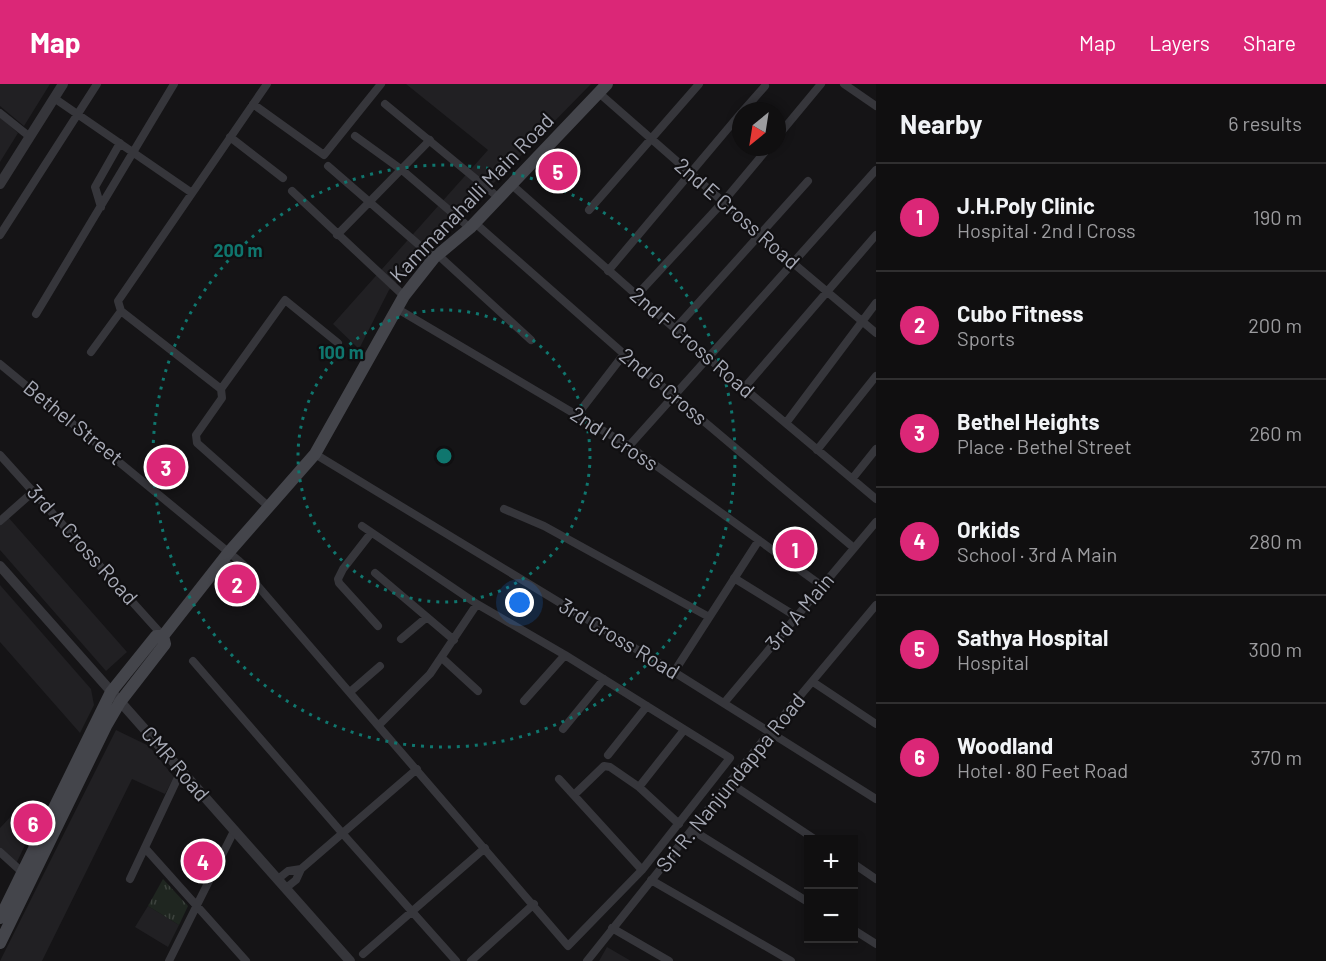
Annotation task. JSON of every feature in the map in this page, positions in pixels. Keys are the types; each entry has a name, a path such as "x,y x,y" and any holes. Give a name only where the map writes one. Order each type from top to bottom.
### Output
{"main road":[{"name":"Kammanahalli Main Road","path":"0,943 92,752 120,702 165,644 164,636 225,556 315,454 404,296 436,257 472,226 603,88"},
{"name":"Kammanahalli Main Road","path":"111,692 156,636 164,636"},
{"path":"0,918 111,692"}],"street":[{"path":"0,184 63,84"},
{"path":"0,235 97,84"},
{"path":"36,314 174,84"},
{"path":"221,389 121,311 118,301 267,84"},
{"path":"253,105 324,155 381,84"},
{"path":"589,210 699,84"},
{"path":"750,102 765,84"},
{"path":"786,126 821,84"},
{"path":"843,84 876,106"},
{"name":"2nd E Cross Road","path":"603,88 652,140 876,333"},
{"path":"54,98 192,193"},
{"path":"385,104 499,198"},
{"path":"0,113 30,137"},
{"path":"609,270 732,124"},
{"name":"2nd G Cross","path":"355,136 472,226 854,548"},
{"path":"230,137 283,178"},
{"path":"337,235 430,140"},
{"path":"101,207 95,186 120,143"},
{"path":"637,296 723,202 761,156"},
{"path":"328,166 531,340"},
{"path":"629,446 876,170"},
{"path":"675,329 808,181"},
{"name":"2nd F Cross Road","path":"512,185 708,358 876,499"},
{"path":"292,192 404,296"},
{"path":"744,388 876,235"},
{"path":"269,507 197,443 196,435 222,398 221,389 285,300 338,344"},
{"path":"786,423 876,303"},
{"name":"2nd I Cross","path":"396,308 629,446 822,586"},
{"path":"91,352 121,311"},
{"path":"577,415 624,354"},
{"name":"Bethel Street","path":"0,364 257,585 568,946 642,870"},
{"path":"817,450 876,376"},
{"path":"852,479 876,449"},
{"name":"3rd Cross Road","path":"315,454 674,672 876,798"},
{"name":"3rd A Cross Road","path":"0,455 164,636"},
{"path":"0,521 34,491"},
{"path":"504,509 544,526 709,617"},
{"name":"3rd A Main","path":"724,703 876,522"},
{"path":"362,526 477,604 566,655 730,758 642,870 559,779"},
{"path":"371,533 338,579 378,626"},
{"path":"674,672 759,540"},
{"name":"CMR Road","path":"0,566 350,961"},
{"path":"375,573 454,640"},
{"path":"734,578 796,617"},
{"path":"379,725 430,674 477,604"},
{"name":"Sri R. Nanjundappa Road","path":"586,961 769,733 876,605"},
{"path":"401,639 427,617"},
{"path":"524,701 566,655"},
{"path":"441,658 478,691"},
{"path":"193,661 456,961"},
{"path":"350,692 380,666"},
{"path":"563,729 604,679"},
{"path":"813,682 876,724"},
{"path":"608,755 647,706"},
{"path":"639,787 684,730"},
{"path":"574,795 604,766 610,766 639,787 679,825"},
{"path":"286,888 296,880 301,869 417,769"},
{"path":"130,879 181,771"},
{"path":"730,783 808,835"},
{"path":"692,830 804,900"},
{"path":"173,959 234,831"},
{"path":"145,848 246,961"},
{"path":"363,954 485,848"},
{"path":"0,852 22,872"},
{"path":"858,867 876,879"},
{"path":"278,879 288,871 301,869"},
{"path":"651,880 791,961"},
{"path":"471,961 534,904"},
{"path":"612,928 669,961"},
{"path":"858,933 876,944"}],"shaded area":[{"path":"0,84 50,84 24,126 0,106"},
{"path":"406,84 591,84 389,290 359,349 333,324 488,150"},
{"path":"0,117 18,133 0,162"},
{"path":"8,517 127,652 106,671 0,550 0,524"},
{"path":"0,585 91,689 94,705 80,733 0,642"},
{"path":"116,730 149,746 174,777 165,794 132,779 42,961 0,961"},
{"path":"15,812 33,828 16,864 0,849 0,828"},
{"path":"148,906 179,925 168,947 135,927"},
{"path":"607,947 631,961 599,961"}],"green space":[{"path":"163,879 188,906 179,925 148,906"}],"place":[{"name":"Sathya Hospital","path":"558,171"},
{"name":"Bethel Heights","path":"166,467"},
{"name":"J.H.Poly Clinic","path":"795,549"},
{"name":"Cubo Fitness","path":"237,584"},
{"name":"Woodland","path":"33,823"},
{"name":"Orkids","path":"203,861"}]}
